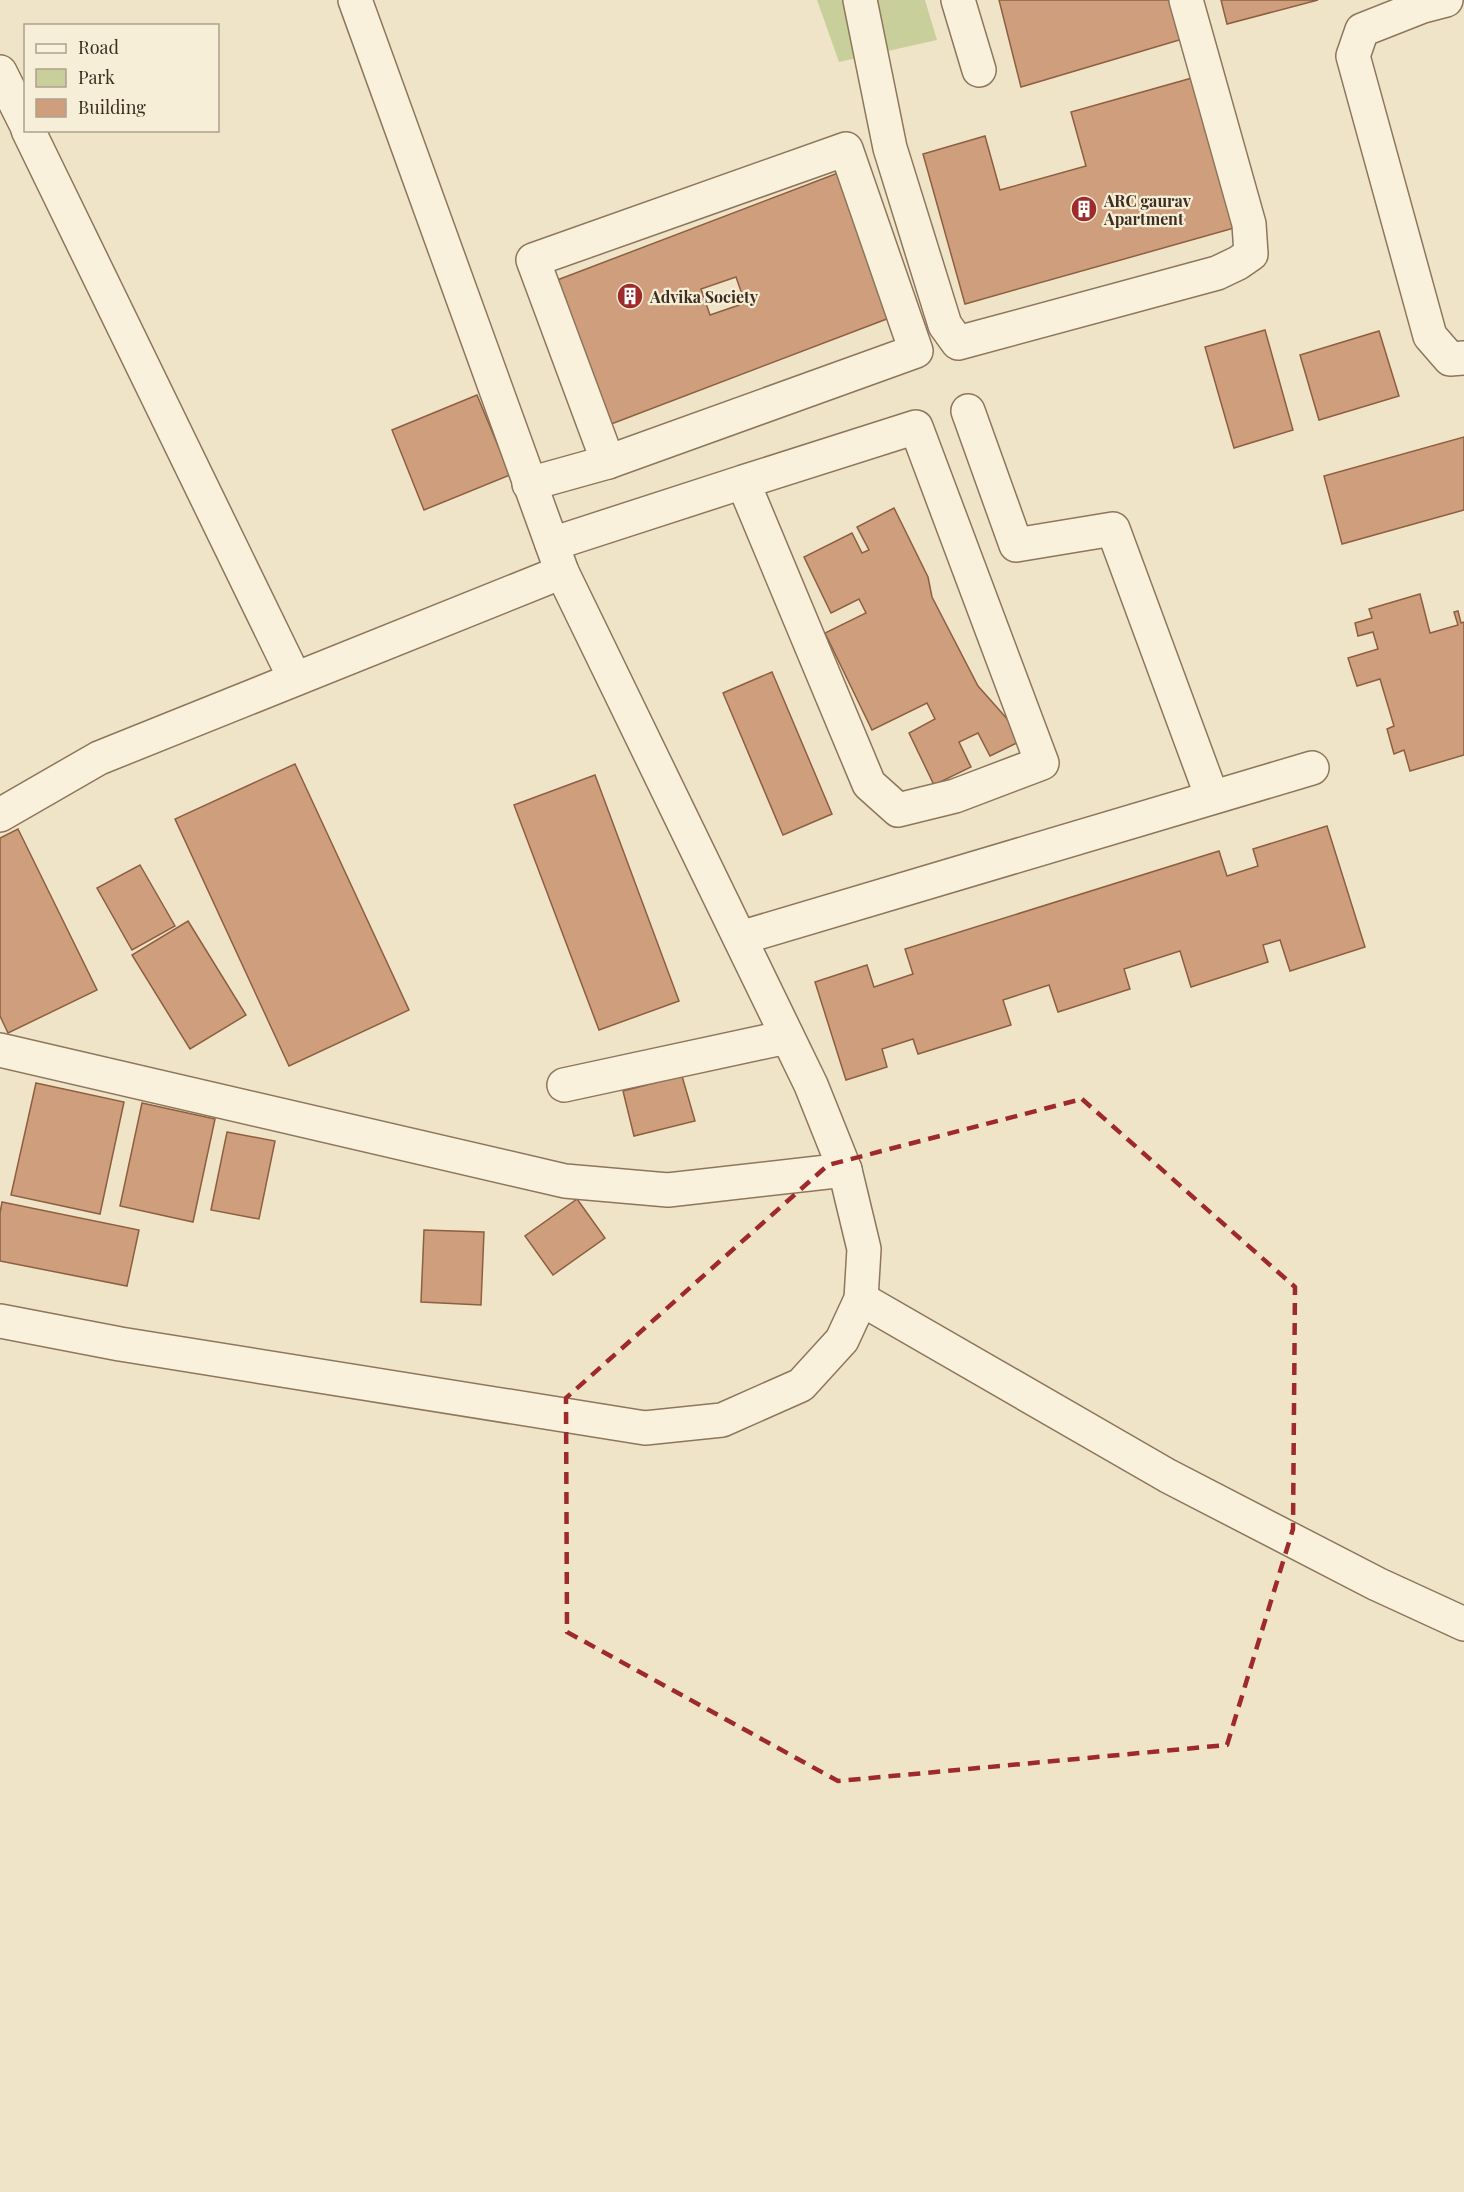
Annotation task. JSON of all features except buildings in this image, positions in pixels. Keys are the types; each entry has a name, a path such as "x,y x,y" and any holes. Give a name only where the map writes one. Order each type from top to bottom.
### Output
{"street":[{"path":"0,1321 120,1344 645,1428 722,1420 801,1385 842,1340 861,1299 864,1249 844,1170 811,1085 557,558 355,0"},
{"path":"860,0 890,148 945,325 958,343 1217,273 1251,254 1249,224 1186,0"},
{"path":"958,0 980,70"},
{"path":"1446,0 1423,6 1362,30 1353,56 1430,336 1450,358 1464,358"},
{"path":"0,72 24,120"},
{"path":"29,132 294,679"},
{"path":"529,484 608,462 916,351 846,149 533,260 608,462"},
{"path":"968,411 1016,545 1113,530 1212,797"},
{"path":"0,815 99,758 294,679 557,558 743,482 916,427 1042,762 955,796 898,810 869,784 743,482"},
{"path":"740,938 1312,768"},
{"path":"564,1085 787,1037"},
{"path":"0,1050 565,1181 668,1190 844,1170"},
{"path":"861,1299 1168,1476 1377,1584 1464,1624"}],"highlighted area":[{"path":"1082,1099 1295,1287 1293,1529 1227,1745 838,1781 567,1632 566,1398 828,1165"}],"green space":[{"path":"817,0 925,0 937,40 839,62"}],"place":[{"name":"ARC gaurav Apartment","path":"1084,209"},
{"name":"Advika Society","path":"630,296"}]}
